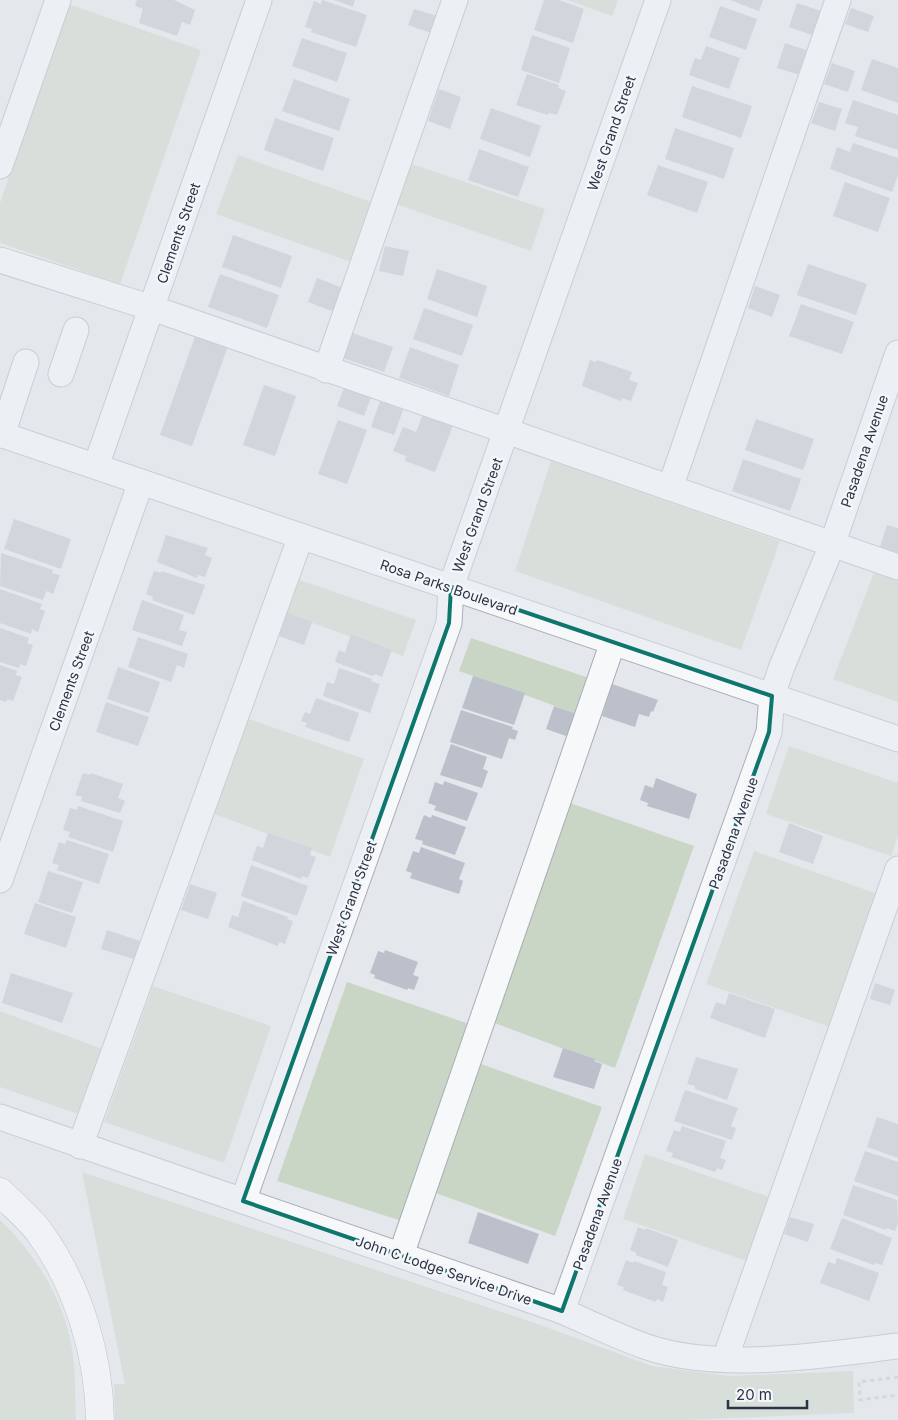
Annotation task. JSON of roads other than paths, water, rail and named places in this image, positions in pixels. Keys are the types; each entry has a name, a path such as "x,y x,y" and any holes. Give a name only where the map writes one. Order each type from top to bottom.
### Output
{"highway":[{"path":"0,1192 39,1232 69,1280 92,1351 100,1409"}],"street":[{"path":"0,166 58,0"},
{"name":"Clements Street","path":"96,466 259,0"},
{"path":"326,370 455,0"},
{"name":"West Grand Street","path":"243,1201 449,622 451,588 658,0"},
{"path":"670,488 838,0"},
{"path":"0,260 152,308 898,568"},
{"path":"61,374 76,330"},
{"name":"Pasadena Avenue","path":"562,1311 769,732 772,696 832,545 898,353"},
{"path":"1,435 26,362"},
{"name":"Rosa Parks Boulevard","path":"1,435 898,739"},
{"name":"Clements Street","path":"0,880 141,482"},
{"path":"80,1146 301,536"},
{"path":"401,1255 613,642"},
{"path":"725,1359 898,870"},
{"name":"John C Lodge Service Drive","path":"0,1117 562,1311 648,1347 689,1356 725,1359 798,1358 898,1346"}]}
